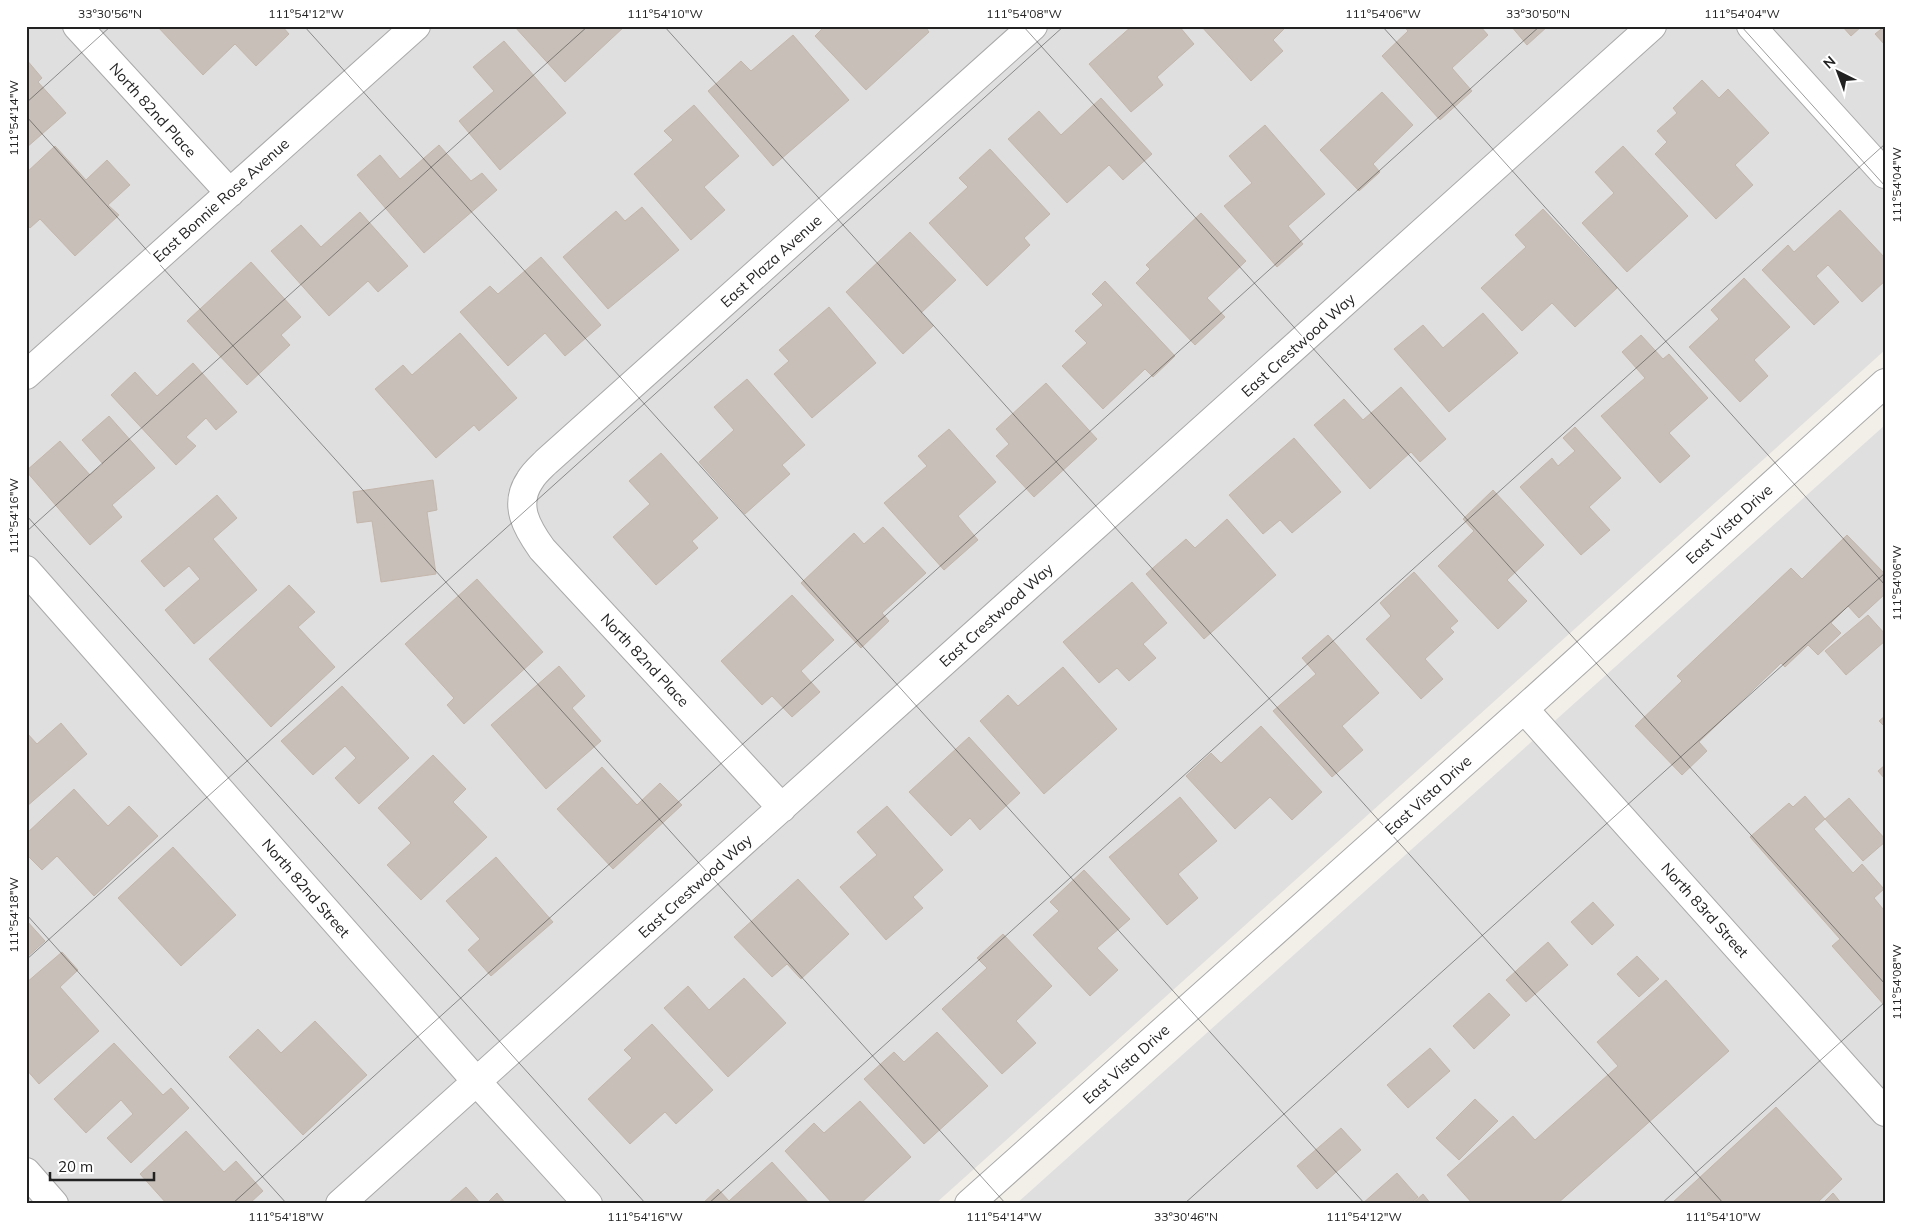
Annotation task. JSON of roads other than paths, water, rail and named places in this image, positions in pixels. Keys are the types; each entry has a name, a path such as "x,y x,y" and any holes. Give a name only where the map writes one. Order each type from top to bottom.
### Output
{"street":[{"name":"North 82nd Place","path":"77,26 230,193"},
{"name":"East Bonnie Rose Avenue","path":"26,375 416,26"},
{"name":"East Plaza Avenue","path":"521,504 529,480 546,462 1033,26"},
{"name":"East Crestwood Way","path":"340,1204 1652,26"},
{"path":"1751,26 1885,174"},
{"name":"East Vista Drive","path":"969,1204 1885,384"},
{"name":"North 82nd Place","path":"521,504 528,528 542,549 782,808"},
{"name":"North 82nd Street","path":"26,570 477,1082 588,1204"},
{"name":"North 83rd Street","path":"1524,709 1885,1112"},
{"path":"26,1172 54,1204"}]}
